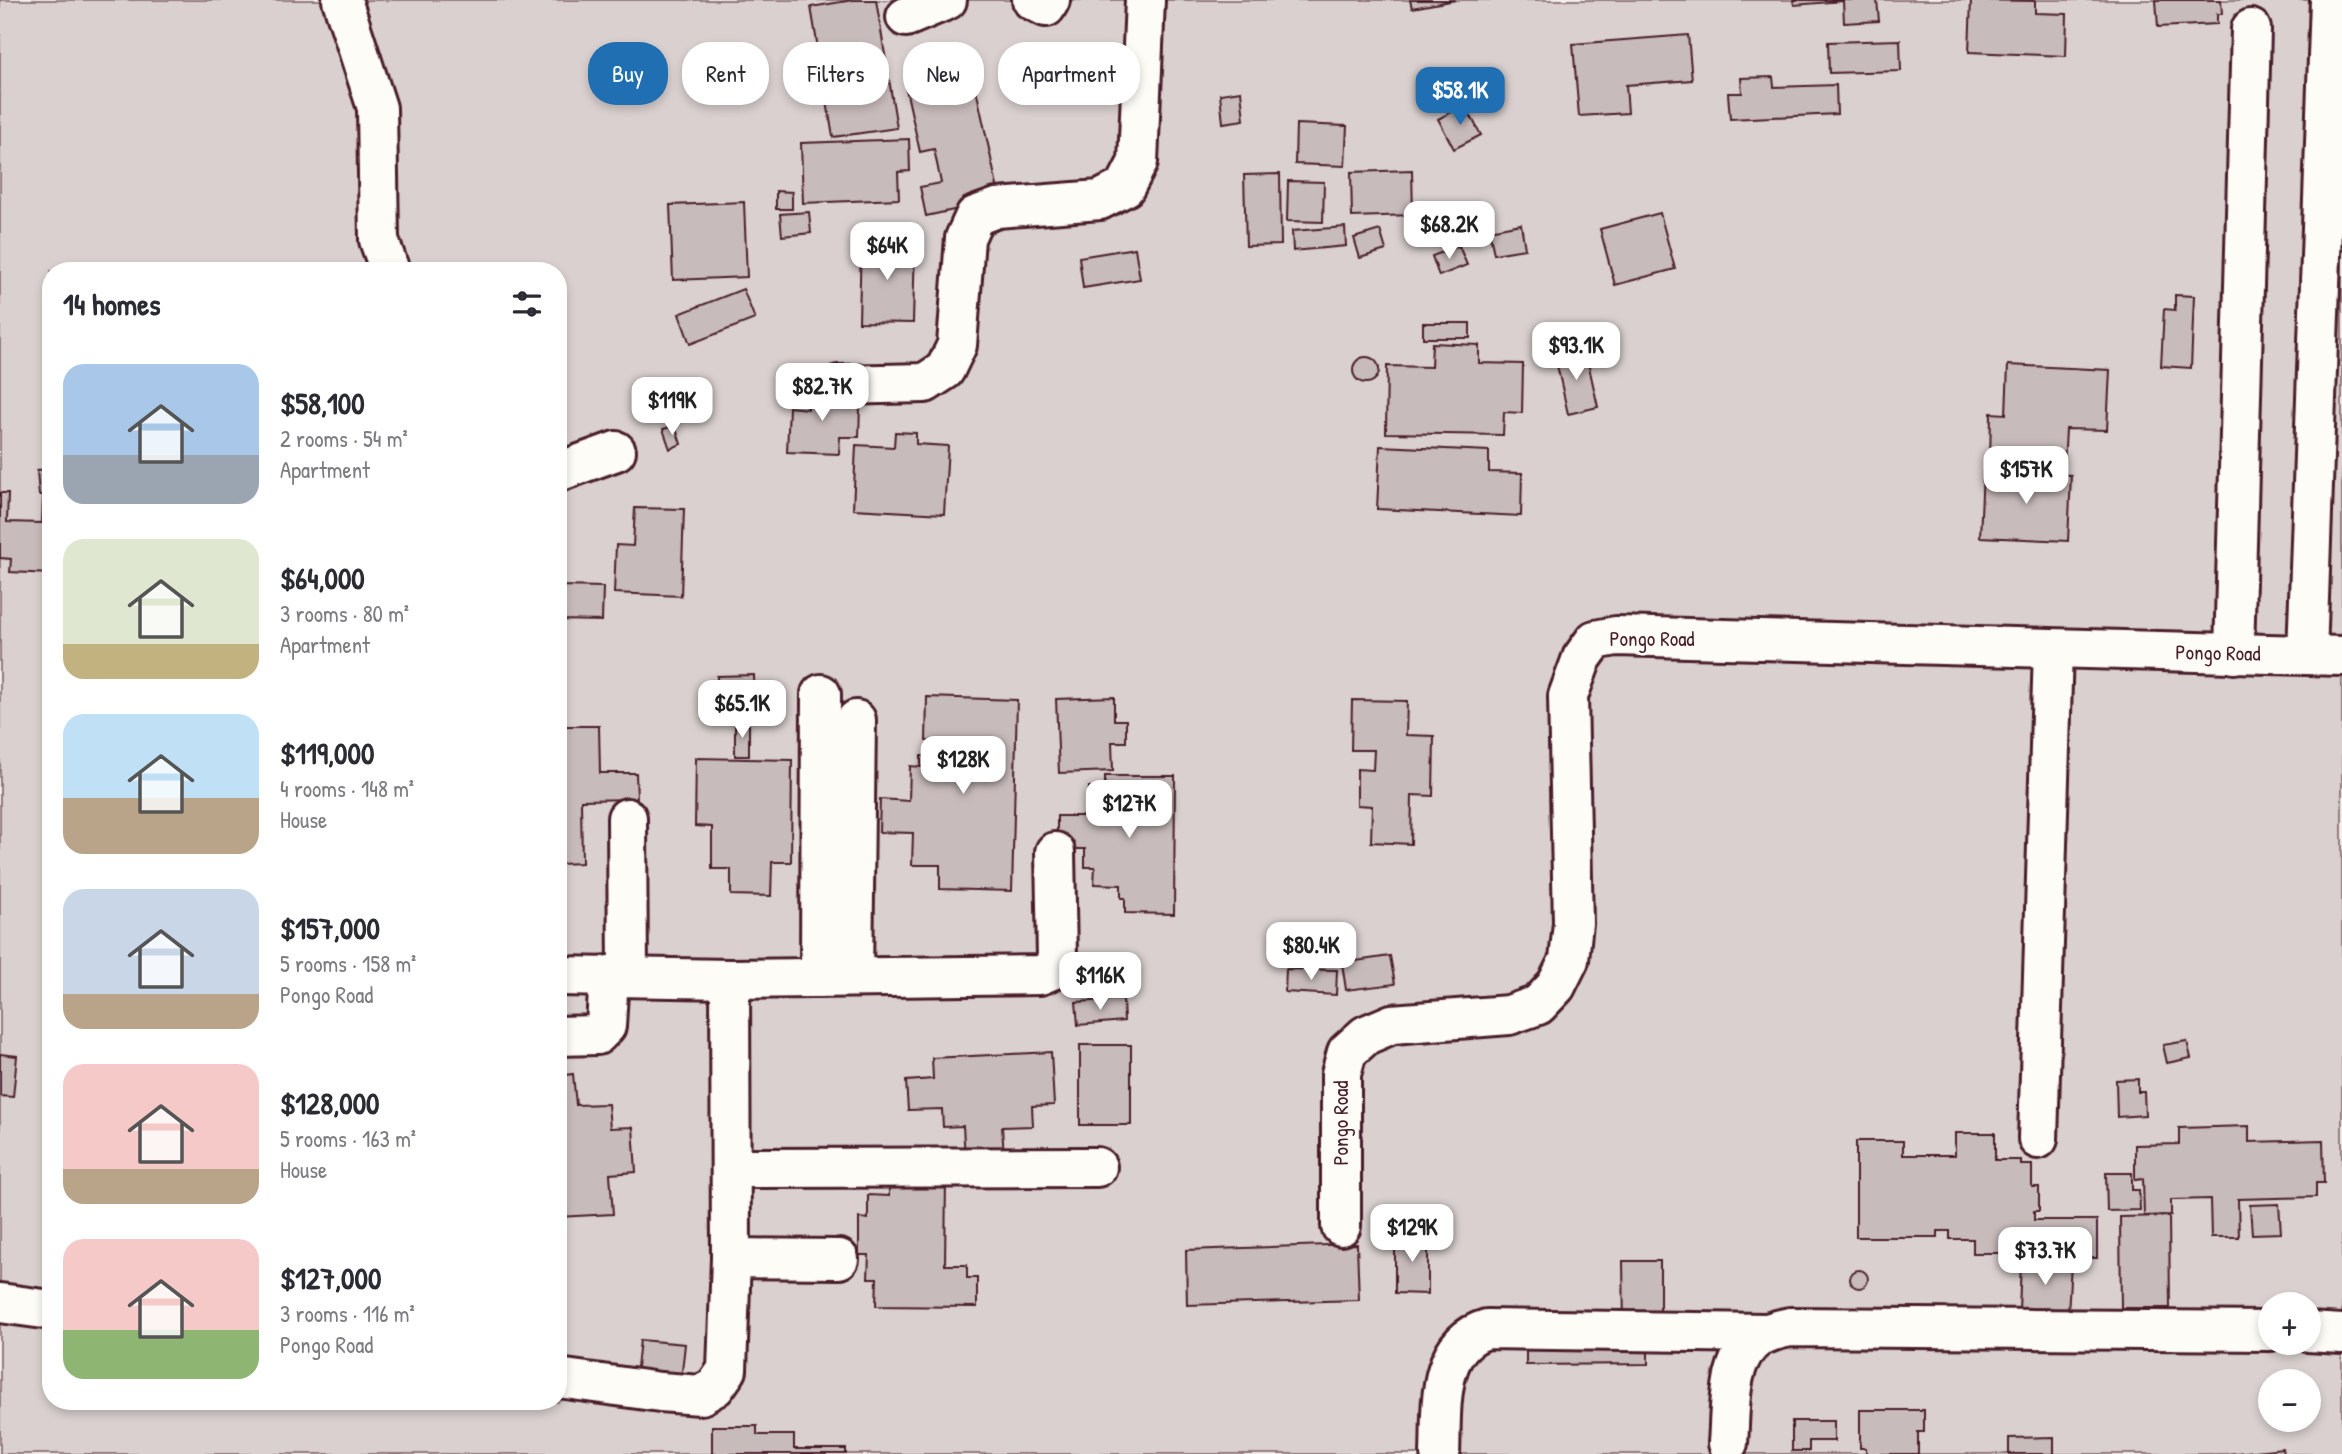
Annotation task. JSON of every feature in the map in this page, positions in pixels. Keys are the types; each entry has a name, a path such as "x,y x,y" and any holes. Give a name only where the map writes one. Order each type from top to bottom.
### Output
{"street":[{"path":"342,0 377,108 379,240 387,262"},
{"path":"906,18 947,0"},
{"path":"1032,0 1046,8 1050,0"},
{"path":"839,385 925,383 945,370 957,345 965,238 975,216 997,208 1100,200 1125,187 1138,162 1144,0"},
{"path":"2325,655 2330,0"},
{"path":"2234,654 2251,29"},
{"path":"567,469 616,451"},
{"name":"Pongo Road","path":"1341,1226 1341,1074 1346,1052 1366,1035 1392,1024 1509,1015 1538,1005 1556,986 1569,960 1573,923 1567,696 1582,658 1595,639 1616,636 2325,655"},
{"path":"2038,1139 2053,649"},
{"path":"821,694 837,978"},
{"path":"837,978 856,720"},
{"path":"567,1036 597,1035 606,1026 619,976 626,818"},
{"path":"567,976 730,979 1040,975 1052,970 1057,958 1055,852"},
{"path":"567,1379 701,1395 715,1387 727,1370 731,1258 730,979"},
{"path":"731,1168 1097,1167"},
{"path":"731,1258 839,1259"},
{"path":"0,1303 42,1309"},
{"path":"1440,1454 1446,1376 1452,1357 1464,1340 1474,1332 1487,1329 1767,1333 1790,1327 2258,1331"},
{"path":"1728,1443 1733,1379 1739,1362 1748,1346 1767,1333"},
{"path":"2321,1333 2342,1334"}],"shaded area":[{"path":"0,0 2342,0 2342,1454 0,1454"}],"building":[{"path":"853,0 876,0 883,42 817,42 811,7"},
{"path":"1410,0 1456,0 1412,8"},
{"path":"1793,0 1877,0 1879,21 1844,23 1843,1 1794,5"},
{"path":"1971,0 2035,1 2035,13 2067,14 2066,56 1969,52"},
{"path":"2156,0 2221,0 2222,14 2217,14 2217,24 2158,27"},
{"path":"1688,35 1692,80 1626,85 1628,113 1579,116 1573,44"},
{"path":"1900,40 1901,71 1829,73 1828,42"},
{"path":"1773,77 1774,87 1836,85 1837,114 1730,119 1728,93 1742,93 1741,78"},
{"path":"889,79 897,128 833,137 828,105 889,105"},
{"path":"1241,91 1244,120 1223,123 1220,94"},
{"path":"910,105 979,105 1000,200 926,216 920,187 941,183 934,149 920,152"},
{"path":"1465,105 1481,135 1454,149 1438,119"},
{"path":"1296,124 1347,126 1345,166 1295,164"},
{"path":"909,139 910,171 898,172 899,199 803,203 801,143"},
{"path":"1412,170 1413,215 1352,217 1351,172"},
{"path":"1280,174 1281,245 1246,246 1244,175"},
{"path":"1288,181 1324,182 1323,222 1287,221"},
{"path":"776,191 792,192 792,209 776,209"},
{"path":"744,202 747,277 673,280 670,205"},
{"path":"809,212 811,233 782,236 780,214"},
{"path":"1660,213 1675,269 1615,285 1600,229"},
{"path":"1521,224 1525,249 1494,254 1489,230"},
{"path":"1345,227 1346,246 1293,251 1292,231"},
{"path":"1380,230 1386,250 1360,258 1354,238"},
{"path":"861,240 915,241 913,323 859,322"},
{"path":"1459,246 1467,265 1439,276 1432,256"},
{"path":"1135,248 1140,279 1083,288 1079,257"},
{"path":"743,289 755,319 690,344 679,314"},
{"path":"2175,295 2194,296 2191,368 2161,366 2164,309 2175,310"},
{"path":"1423,323 1470,323 1470,338 1423,338"},
{"path":"1432,343 1479,345 1479,363 1523,364 1522,413 1504,412 1503,435 1386,433 1387,366 1431,367"},
{"path":"1585,349 1598,407 1568,414 1555,356"},
{"path":"1366,357 1375,361 1379,370 1375,379 1366,383 1357,379 1353,370 1357,361"},
{"path":"2008,365 2110,370 2107,430 2066,429 2064,467 1990,463 1991,413 2006,414"},
{"path":"809,389 846,391 846,405 860,406 859,437 840,437 839,454 787,452 789,407 808,409"},
{"path":"675,426 681,444 670,449 663,429"},
{"path":"895,432 916,433 916,444 948,446 944,514 853,509 856,445 894,447"},
{"path":"1380,446 1489,451 1489,472 1522,473 1521,516 1377,509"},
{"path":"37,470 42,470 42,495 39,495"},
{"path":"1983,471 2071,475 2068,541 1980,537"},
{"path":"0,493 8,493 7,522 42,523 42,574 10,572 11,559 0,558"},
{"path":"635,508 684,509 681,596 614,593 616,545 633,546"},
{"path":"567,586 603,587 602,621 567,620"},
{"path":"754,675 755,717 703,719 702,687 717,687 717,676"},
{"path":"927,697 1017,700 1012,891 940,889 940,865 912,865 913,833 879,832 880,799 909,801 910,766 921,767 921,756 956,758 957,742 926,741"},
{"path":"1114,697 1114,720 1126,720 1126,742 1112,742 1113,771 1059,773 1056,699"},
{"path":"1352,700 1407,701 1406,735 1434,736 1433,796 1412,795 1411,844 1371,842 1372,806 1357,805 1357,769 1373,770 1374,750 1351,750"},
{"path":"735,725 749,725 749,756 735,756"},
{"path":"567,726 599,726 600,773 636,773 637,799 581,800 582,863 567,864"},
{"path":"696,758 792,760 791,862 772,862 771,896 731,895 731,869 712,869 712,827 695,826"},
{"path":"1105,776 1175,776 1174,914 1125,913 1125,898 1121,898 1121,885 1094,884 1095,867 1085,867 1085,849 1057,849 1057,816 1089,816 1089,787 1105,787"},
{"path":"1390,956 1395,984 1346,990 1342,963"},
{"path":"1286,969 1337,970 1336,995 1285,992"},
{"path":"1123,999 1124,1021 1078,1025 1076,1002"},
{"path":"2187,1041 2191,1058 2167,1063 2163,1045"},
{"path":"1080,1045 1131,1045 1131,1125 1080,1125"},
{"path":"1051,1052 1054,1105 1032,1106 1033,1126 1002,1127 1004,1156 965,1158 963,1126 943,1127 942,1109 908,1110 906,1081 933,1079 932,1058"},
{"path":"0,1054 17,1056 13,1097 0,1096"},
{"path":"573,1074 576,1105 608,1104 610,1128 633,1127 636,1172 610,1174 613,1214 567,1217 567,1075"},
{"path":"2138,1079 2138,1092 2144,1092 2145,1115 2117,1117 2116,1080"},
{"path":"2249,1126 2249,1142 2323,1140 2324,1183 2316,1183 2316,1197 2238,1199 2239,1237 2211,1237 2210,1199 2171,1200 2171,1215 2144,1216 2143,1179 2135,1180 2135,1145 2179,1144 2179,1128"},
{"path":"1955,1133 1995,1133 1995,1160 2021,1160 2021,1165 2032,1165 2032,1187 2039,1187 2039,1211 2034,1211 2034,1220 2097,1220 2097,1258 2043,1258 2043,1239 2030,1239 2030,1253 1973,1253 1973,1239 1950,1239 1950,1231 1938,1231 1938,1237 1856,1237 1856,1141 1903,1141 1903,1155 1955,1155"},
{"path":"2106,1173 2132,1173 2132,1190 2139,1190 2140,1210 2107,1211"},
{"path":"889,1178 946,1179 945,1265 967,1265 967,1278 977,1278 977,1307 876,1306 877,1278 868,1278 869,1255 859,1255 859,1218 868,1219 868,1195 889,1196"},
{"path":"2279,1204 2281,1233 2252,1234 2250,1205"},
{"path":"2169,1216 2170,1308 2121,1308 2120,1217"},
{"path":"1428,1233 1428,1294 1395,1293 1395,1234"},
{"path":"1357,1244 1359,1300 1187,1305 1186,1250"},
{"path":"1623,1261 1660,1261 1660,1326 1624,1326"},
{"path":"2021,1261 2071,1263 2068,1314 2019,1311"},
{"path":"1859,1270 1865,1273 1868,1279 1865,1285 1859,1288 1853,1285 1850,1279 1853,1273"},
{"path":"1648,1334 1648,1364 1526,1365 1526,1336"},
{"path":"640,1340 685,1344 680,1390 635,1385"},
{"path":"1860,1410 1924,1410 1924,1432 1918,1432 1918,1454 1866,1454 1866,1448 1860,1448"},
{"path":"1792,1421 1834,1421 1834,1441 1809,1441 1809,1451 1792,1451"},
{"path":"712,1426 757,1426 757,1435 794,1435 794,1449 846,1449 846,1454 712,1454"},
{"path":"2054,1437 2054,1454 2009,1454 2009,1438"},
{"path":"2282,1448 2283,1454 2228,1454"}]}
